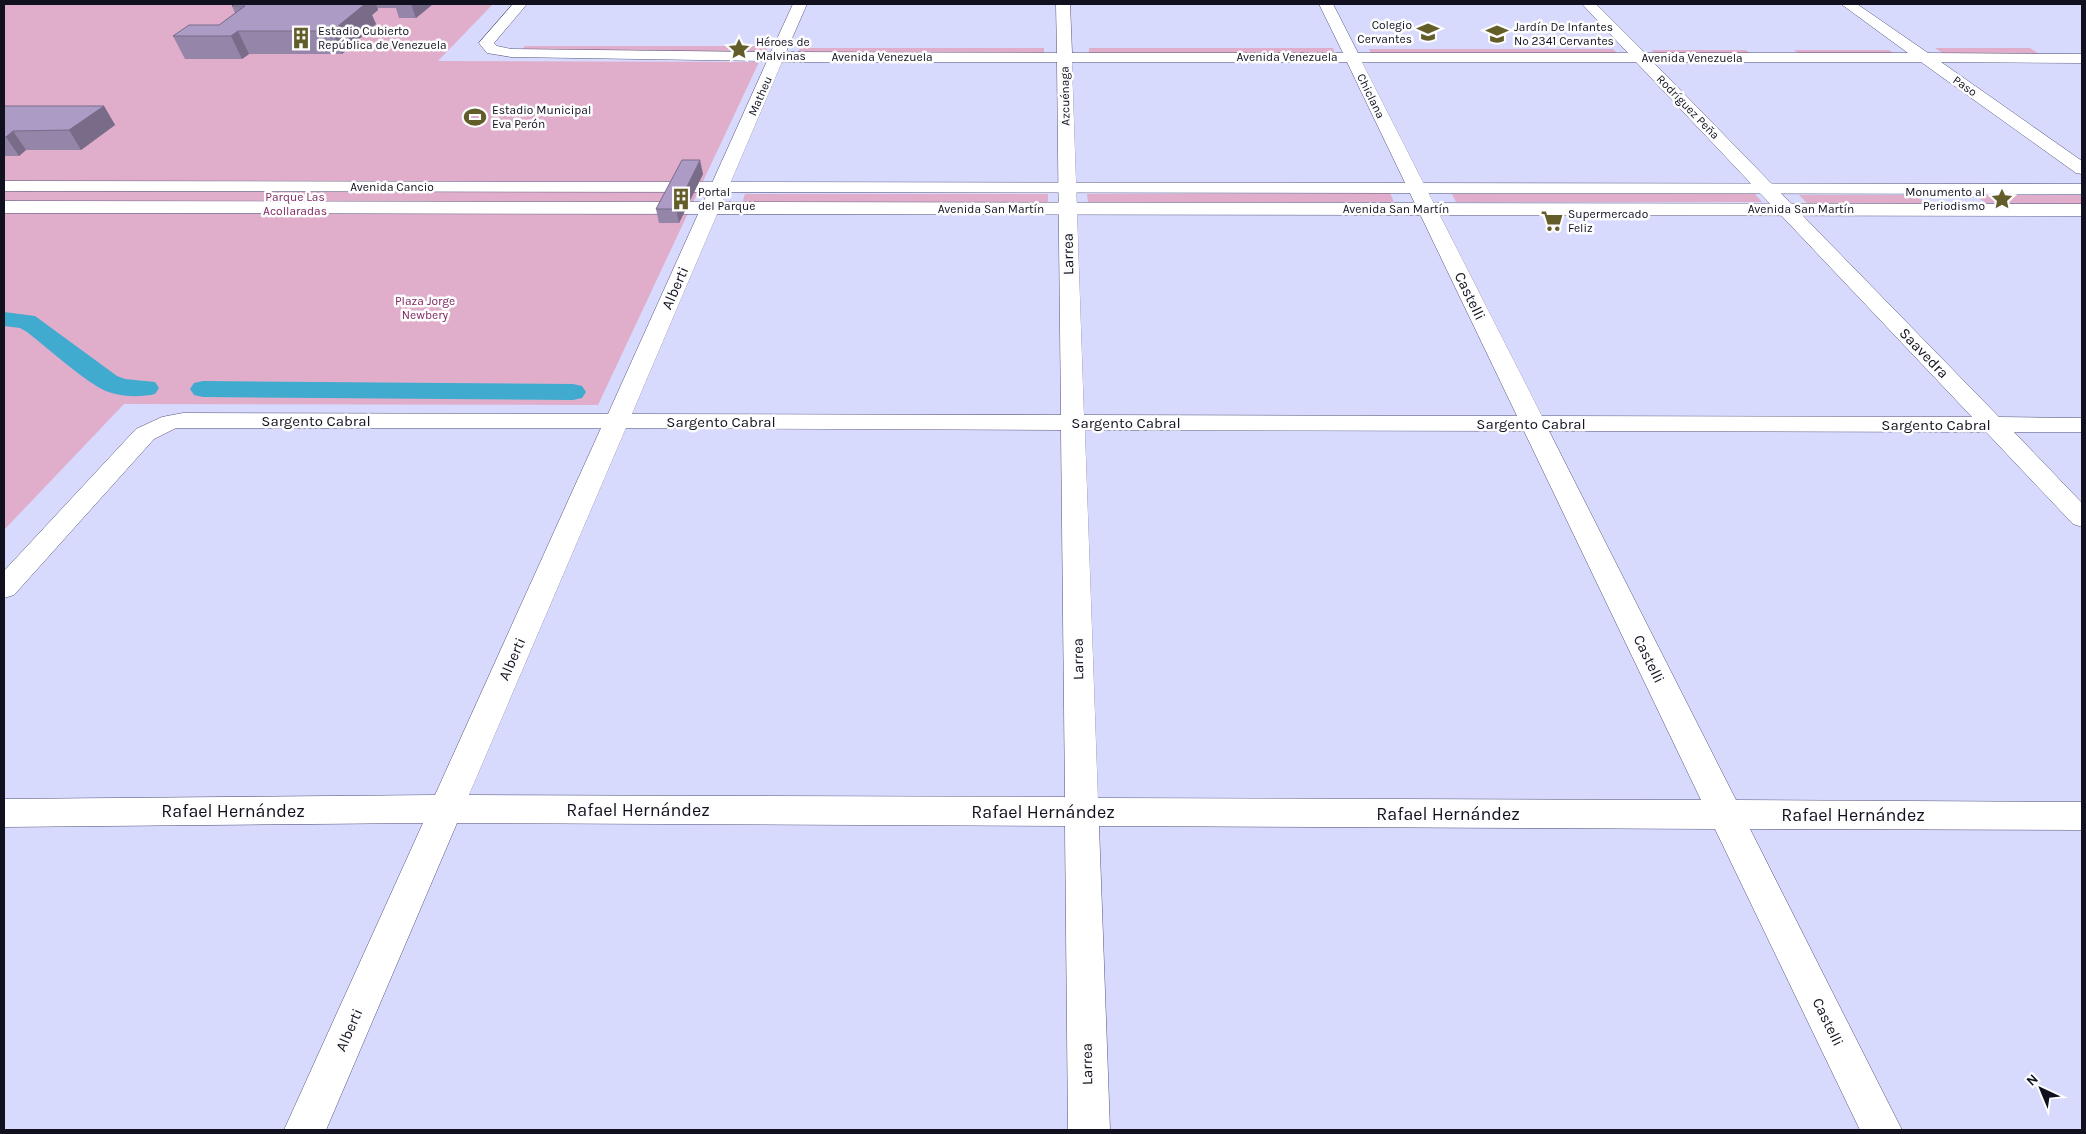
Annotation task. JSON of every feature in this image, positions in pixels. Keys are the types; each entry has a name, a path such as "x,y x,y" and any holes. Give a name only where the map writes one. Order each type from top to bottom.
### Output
{"street":[{"path":"490,49 486,43 520,4"},
{"name":"Matheu","path":"720,188 800,4"},
{"name":"Azcuénaga","path":"1063,4 1067,198"},
{"name":"Chiclana","path":"1326,4 1422,198"},
{"name":"Rodríguez Peña","path":"1589,4 1766,188"},
{"name":"Paso","path":"1848,4 2082,169"},
{"name":"Avenida Venezuela","path":"490,49 516,40 530,44 780,51"},
{"name":"Avenida Venezuela","path":"1349,52 1629,46 2082,46"},
{"name":"Avenida Venezuela","path":"490,49 511,53 1064,51 1349,52 1641,58 2082,58"},
{"name":"Avenida Cancio","path":"4,186 720,188"},
{"name":"Avenida San Martín","path":"720,188 1067,198"},
{"name":"Alberti","path":"305,1130 720,188"},
{"name":"Avenida San Martín","path":"710,208 1067,198 1422,198 1766,188 2082,189"},
{"name":"Saavedra","path":"1766,188 2082,518"},
{"name":"Larrea","path":"1067,198 1089,1130"},
{"name":"Avenida San Martín","path":"1422,198 1786,209 2082,210"},
{"name":"Castelli","path":"1422,198 1881,1130"},
{"name":"Avenida Cancio","path":"4,207 710,208"},
{"name":"Sargento Cabral","path":"4,588 145,434 170,422 2082,425"},
{"name":"Rafael Hernández","path":"4,813 446,809 2082,816"}],"green space":[{"name":"Parque Las Acollaradas","path":"4,4 493,4 438,61 759,62 598,405 124,404 4,530"},
{"path":"525,46 769,46 766,52 520,52"},
{"path":"800,48 1044,48 1044,54 797,54"},
{"path":"1089,48 1333,48 1335,54 1089,54"},
{"path":"1935,48 2030,48 2039,54 1944,54"},
{"path":"1369,49 1613,49 1618,54 1372,55"},
{"path":"1651,50 1746,50 1753,56 1657,55"},
{"path":"1794,50 1889,50 1896,55 1801,55"},
{"path":"1390,193 1394,202 1088,203 1087,194"},
{"path":"1754,193 1762,202 1456,202 1452,194"},
{"path":"745,194 1048,194 1048,202 742,203"},
{"path":"1799,195 1916,195 1926,204 1807,203"},
{"path":"1974,195 2082,195 2082,204 1986,203"}],"building":[{"path":"235,4 365,4 332,31 238,31 231,36 173,36 189,25 219,25 245,6 232,6"},
{"path":"4,106 104,106 69,130 13,131 4,137"},
{"path":"682,160 700,160 676,209 656,209"}],"waterway":[{"path":"4,319 26,321 36,327 108,382 121,387 146,388"},
{"path":"203,389 573,392"}],"place":[{"name":"Colegio Cervantes","path":"1428,32"},
{"name":"Jardín De Infantes Nº 2341 Cervantes","path":"1497,34"},
{"name":"Estadio Cubierto República de Venezuela","path":"301,38"},
{"name":"Héroes de Malvinas","path":"739,49"},
{"name":"Estadio Municipal Eva Perón","path":"475,117"},
{"name":"Portal del Parque","path":"681,199"},
{"name":"Monumento al Periodismo","path":"2002,199"},
{"name":"Supermercado Feliz","path":"1552,221"}],"park label":[{"name":"Plaza Jorge Newbery","path":"425,308"}]}
